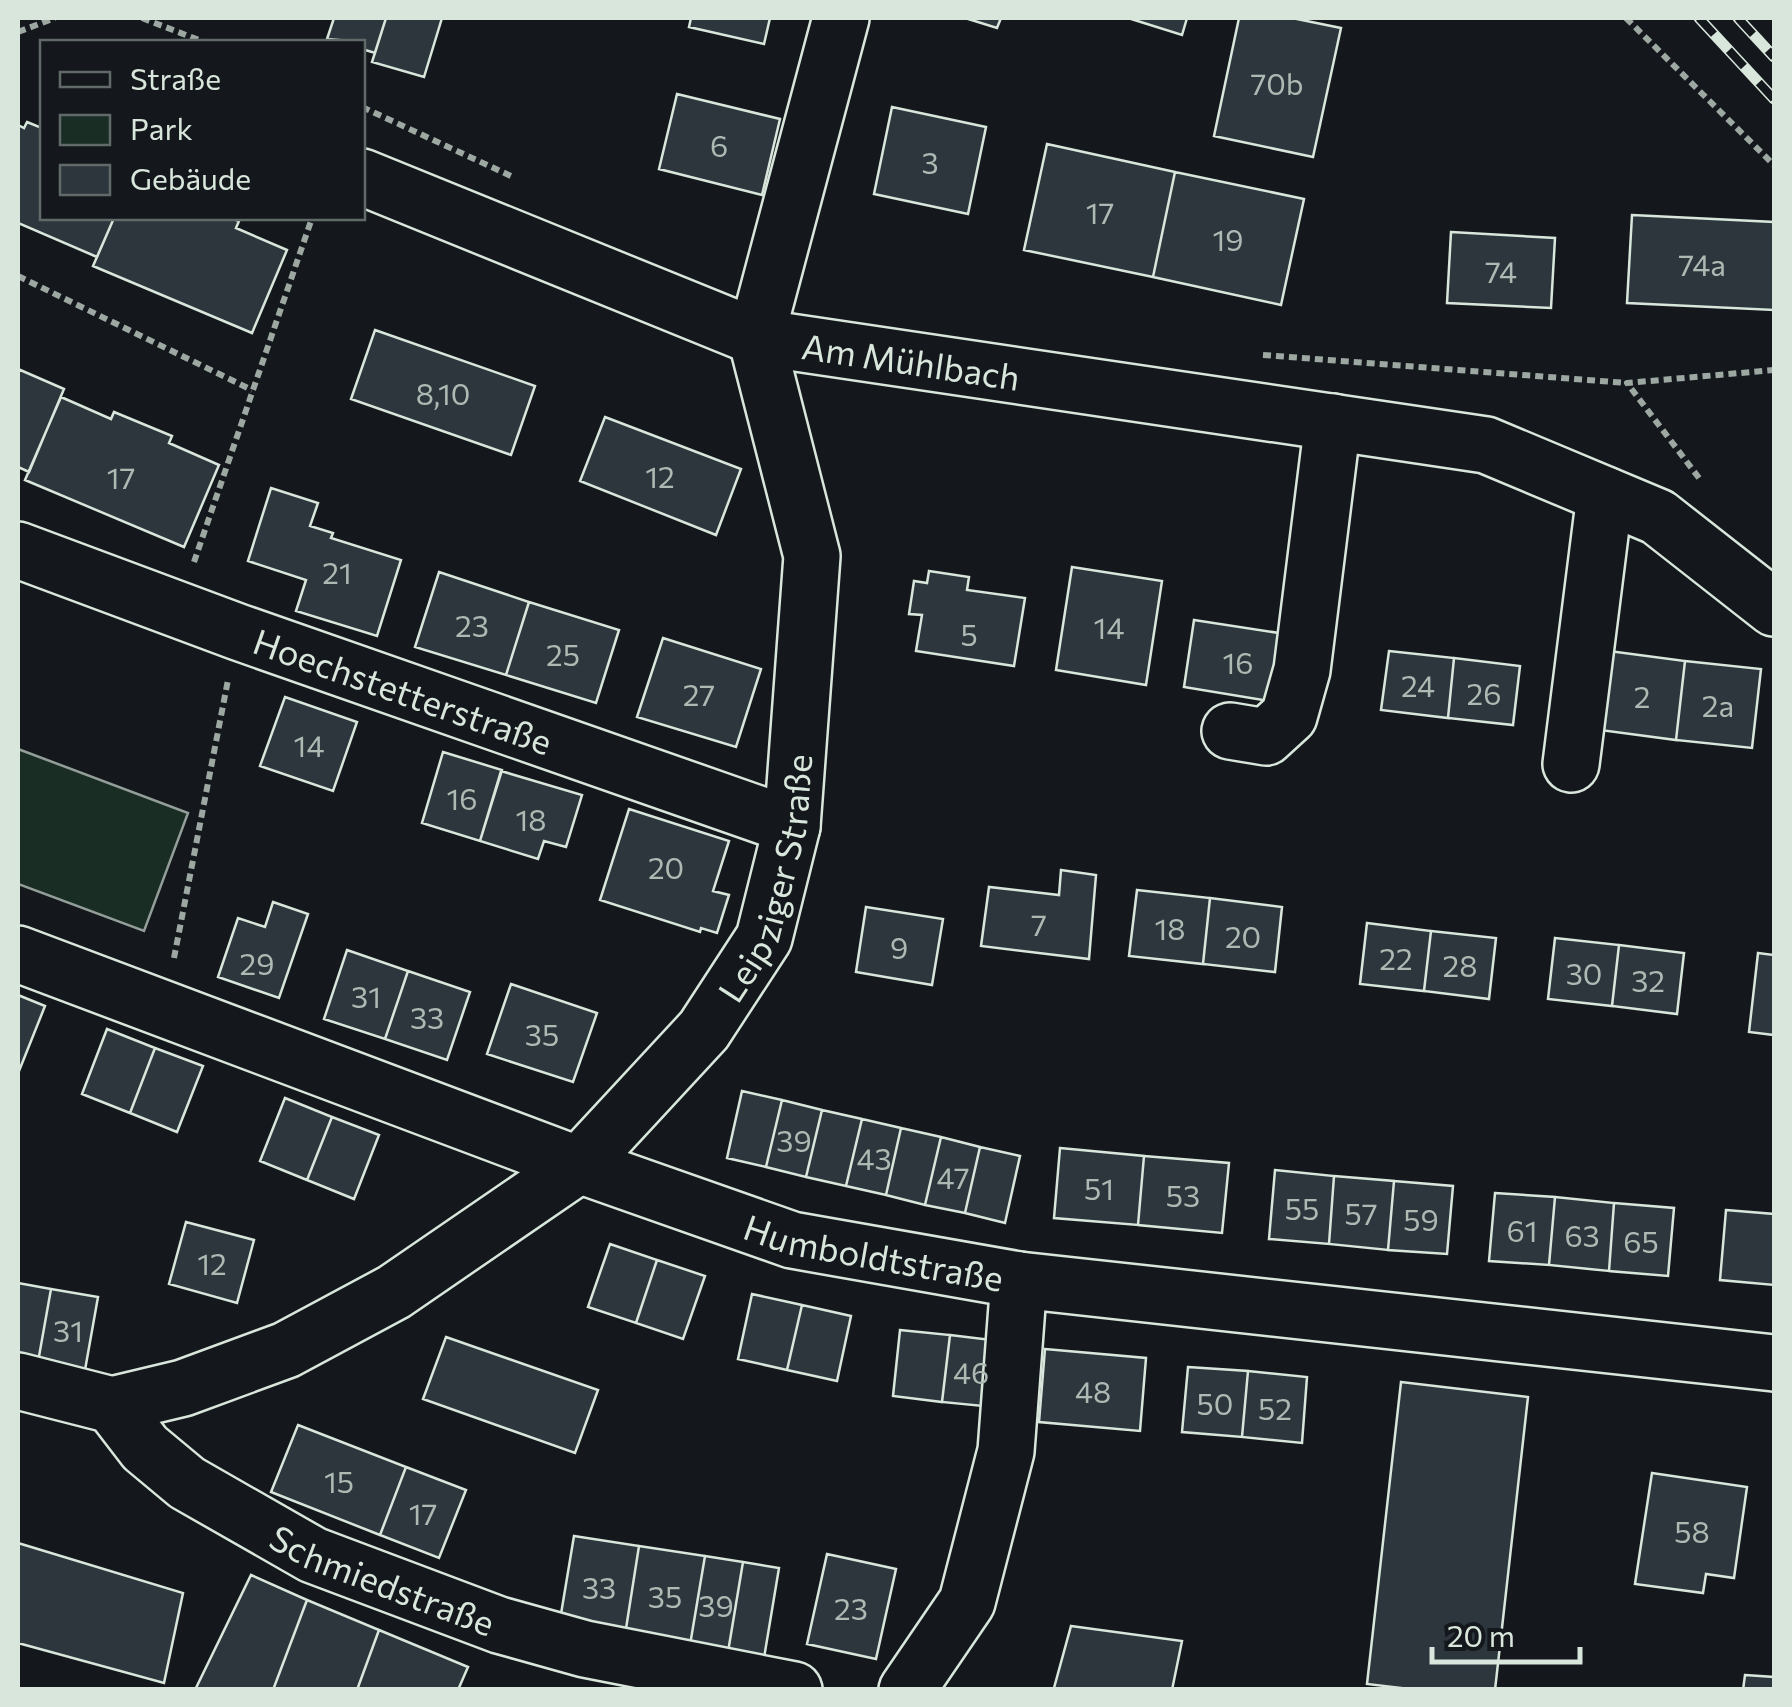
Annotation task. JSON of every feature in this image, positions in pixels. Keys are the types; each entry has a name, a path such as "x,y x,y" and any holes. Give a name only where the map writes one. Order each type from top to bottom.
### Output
{"street":[{"name":"Leipziger Straße","path":"112,1405 183,1388 286,1350 394,1292 580,1165 704,1030 764,938 792,826 812,556 756,337 841,18"},
{"name":"Am Mühlbach","path":"365,177 756,337 1486,445 1658,518 1774,608"},
{"path":"1230,731 1266,737 1289,716 1302,670 1332,422"},
{"path":"1571,764 1604,495"},
{"name":"Hoechstetterstraße","path":"18,550 238,632 792,826"},
{"name":"Humboldtstraße","path":"18,954 580,1165 792,1240 1020,1280 1774,1363"},
{"path":"907,1690 967,1602 1006,1451 1020,1280"},
{"path":"18,1381 112,1405"},
{"name":"Schmiedstraße","path":"112,1405 145,1448 187,1483 312,1554 499,1625 585,1648 794,1690"}],"path":[{"path":"18,32 55,18"},
{"path":"142,18 199,40"},
{"path":"1626,18 1774,165"},
{"path":"178,610 311,220"},
{"path":"18,276 252,390"},
{"path":"1706,489 1627,383 1774,370"},
{"path":"164,1008 238,632"}],"green space":[{"path":"18,749 188,813 144,931 18,884"}],"building":[{"path":"334,18 386,18 375,53 365,50 365,40 327,39"},
{"path":"386,18 442,18 424,77 372,62"},
{"path":"691,18 770,18 764,44 689,27"},
{"path":"965,18 1001,18 997,28"},
{"path":"1128,18 1187,18 1182,35"},
{"path":"1239,18 1292,18 1341,28 1313,157 1214,136"},
{"path":"677,94 780,119 762,195 659,169"},
{"path":"892,107 986,127 968,214 874,194"},
{"path":"27,122 40,127 40,220 113,220 97,257 18,223 18,125 24,128"},
{"path":"1047,144 1175,172 1153,277 1024,250"},
{"path":"1175,172 1304,199 1281,305 1153,277"},
{"path":"1632,215 1774,222 1774,310 1627,303"},
{"path":"113,220 236,220 236,228 287,250 252,333 93,266"},
{"path":"1451,232 1555,238 1551,308 1447,303"},
{"path":"375,330 535,386 511,455 351,399"},
{"path":"18,369 64,389 29,472 18,467"},
{"path":"61,397 111,419 114,412 172,436 169,443 219,465 184,547 25,480"},
{"path":"605,417 741,469 716,535 580,481"},
{"path":"271,488 318,503 310,526 333,533 331,538 401,560 377,636 296,611 306,580 248,561"},
{"path":"1072,567 1162,581 1146,685 1056,670"},
{"path":"929,571 969,577 967,590 1025,598 1014,666 916,651 922,615 909,614 914,581 927,583"},
{"path":"439,572 529,602 506,675 415,647"},
{"path":"529,602 619,630 596,703 506,675"},
{"path":"1194,620 1292,635 1281,703 1184,687"},
{"path":"663,638 761,669 736,747 637,717"},
{"path":"1389,651 1454,658 1448,718 1381,710"},
{"path":"1609,651 1685,661 1676,740 1600,730"},
{"path":"1454,658 1520,666 1513,725 1448,718"},
{"path":"1685,661 1761,669 1752,748 1676,740"},
{"path":"285,697 357,722 333,791 260,766"},
{"path":"443,752 502,770 480,841 422,823"},
{"path":"501,771 582,795 566,847 544,841 538,859 480,841"},
{"path":"629,809 729,841 713,891 729,895 717,933 701,928 700,932 600,900"},
{"path":"1061,870 1096,875 1089,959 981,946 989,887 1059,895"},
{"path":"1137,890 1210,898 1203,964 1129,956"},
{"path":"1210,898 1282,907 1275,972 1203,964"},
{"path":"273,902 308,914 279,998 218,977 238,918 265,927"},
{"path":"866,907 943,919 932,985 856,972"},
{"path":"1367,923 1431,931 1424,991 1360,984"},
{"path":"1431,931 1496,938 1489,999 1424,991"},
{"path":"1555,938 1619,945 1612,1006 1548,999"},
{"path":"1619,945 1684,953 1677,1014 1612,1006"},
{"path":"347,950 408,971 385,1039 324,1019"},
{"path":"1758,953 1774,955 1774,1035 1749,1032"},
{"path":"408,971 470,992 447,1060 385,1039"},
{"path":"511,984 597,1013 573,1082 487,1054"},
{"path":"18,995 45,1006 19,1071 18,1070"},
{"path":"107,1029 155,1048 130,1113 82,1094"},
{"path":"155,1048 203,1066 177,1132 130,1113"},
{"path":"742,1091 782,1100 766,1167 727,1158"},
{"path":"285,1098 332,1117 307,1180 260,1161"},
{"path":"782,1100 822,1110 806,1177 766,1167"},
{"path":"822,1110 862,1119 846,1186 806,1177"},
{"path":"332,1117 379,1135 354,1199 307,1180"},
{"path":"862,1119 901,1128 886,1195 846,1186"},
{"path":"901,1128 941,1137 925,1205 886,1195"},
{"path":"941,1137 980,1147 965,1213 925,1205"},
{"path":"980,1147 1020,1156 1005,1223 965,1213"},
{"path":"1060,1148 1144,1156 1138,1225 1054,1218"},
{"path":"1144,1156 1229,1163 1222,1233 1138,1225"},
{"path":"1275,1170 1334,1176 1329,1244 1269,1239"},
{"path":"1334,1176 1394,1181 1388,1250 1329,1244"},
{"path":"1394,1181 1453,1186 1447,1254 1388,1250"},
{"path":"1495,1193 1555,1197 1549,1265 1489,1261"},
{"path":"1555,1197 1614,1203 1609,1271 1549,1265"},
{"path":"1614,1203 1674,1208 1668,1276 1609,1271"},
{"path":"1726,1210 1774,1214 1774,1285 1720,1280"},
{"path":"186,1222 254,1240 237,1303 169,1284"},
{"path":"610,1244 657,1260 636,1323 588,1307"},
{"path":"657,1260 705,1276 683,1339 636,1323"},
{"path":"18,1283 51,1289 38,1362 18,1358"},
{"path":"51,1289 98,1297 85,1370 38,1362"},
{"path":"752,1294 802,1305 787,1370 738,1359"},
{"path":"802,1305 851,1316 837,1381 787,1370"},
{"path":"900,1330 950,1335 942,1402 893,1396"},
{"path":"950,1335 1000,1341 993,1407 942,1402"},
{"path":"446,1337 598,1390 575,1453 423,1399"},
{"path":"1045,1349 1146,1358 1140,1431 1039,1422"},
{"path":"1188,1367 1248,1371 1242,1437 1182,1432"},
{"path":"1248,1371 1307,1377 1302,1443 1242,1437"},
{"path":"1401,1382 1528,1397 1495,1690 1418,1690 1367,1684"},
{"path":"298,1425 406,1467 380,1535 271,1492"},
{"path":"406,1467 466,1490 439,1558 380,1535"},
{"path":"1652,1473 1747,1487 1734,1578 1706,1574 1703,1593 1635,1584"},
{"path":"574,1536 639,1546 625,1635 559,1626"},
{"path":"18,1543 183,1593 164,1683 18,1643"},
{"path":"639,1546 705,1556 690,1645 625,1635"},
{"path":"827,1554 896,1569 876,1659 807,1644"},
{"path":"705,1556 743,1562 728,1652 690,1645"},
{"path":"743,1562 779,1568 764,1658 728,1652"},
{"path":"251,1575 307,1600 273,1690 195,1690"},
{"path":"307,1600 379,1630 357,1690 273,1690"},
{"path":"1071,1626 1182,1641 1172,1690 1054,1688"},
{"path":"379,1630 468,1667 458,1690 357,1690"},
{"path":"1745,1675 1774,1677 1774,1690 1743,1690"}],"railway":[{"path":"1699,18 1774,99"},
{"path":"1738,18 1774,57"}]}
